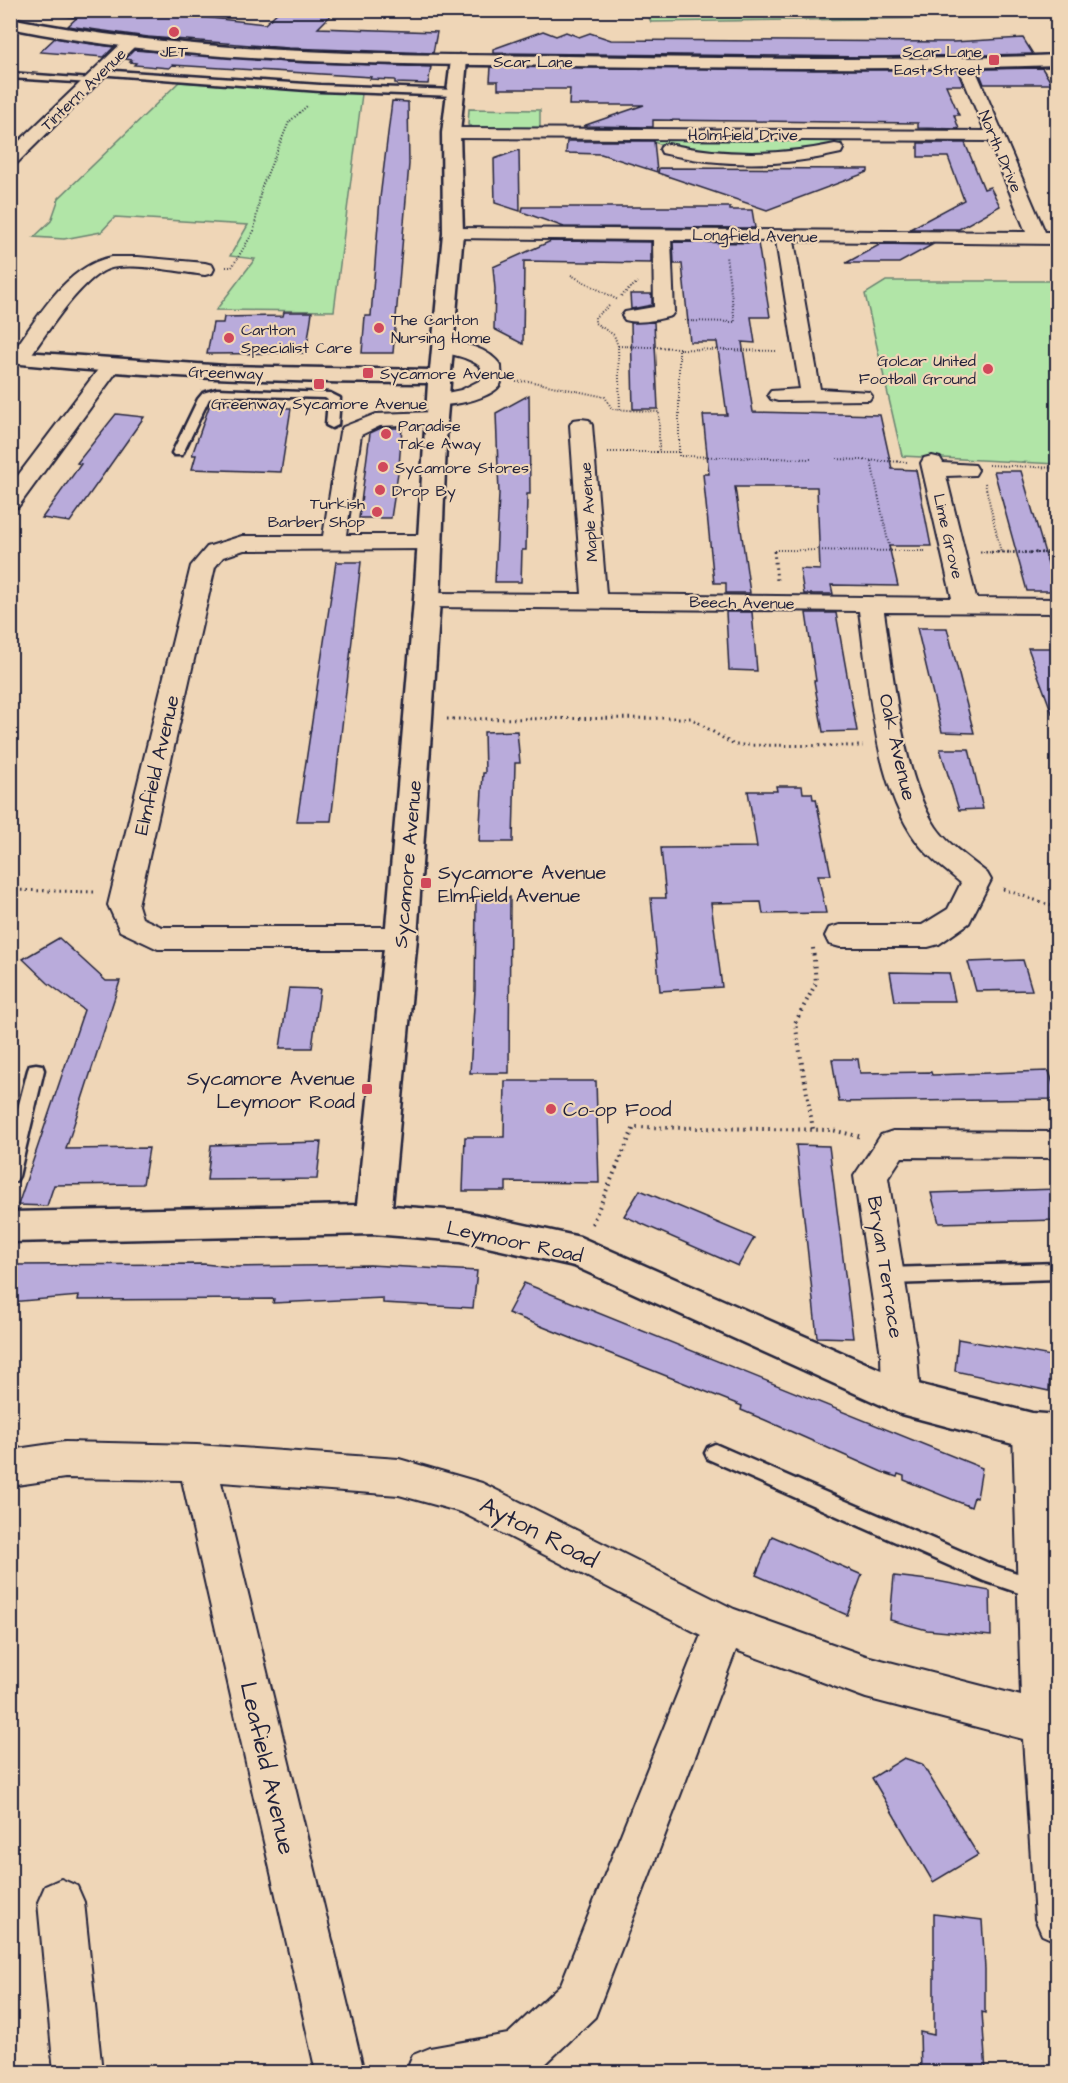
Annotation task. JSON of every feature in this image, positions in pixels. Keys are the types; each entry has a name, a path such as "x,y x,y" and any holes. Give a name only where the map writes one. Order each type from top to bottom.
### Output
{"street":[{"name":"Scar Lane","path":"10,23 66,35 130,43 315,56 459,60 965,64 1058,60"},
{"name":"Tintern Avenue","path":"10,160 130,43"},
{"name":"Sycamore Avenue","path":"373,1220 401,938 427,600 439,398 453,233 451,133 459,60"},
{"name":"North Drive","path":"965,64 1038,238"},
{"name":"Holmfield Drive","path":"451,133 994,136"},
{"name":"Holmfield Drive","path":"632,134 654,146 674,151 746,158 810,155 852,144 856,140 854,135"},
{"name":"Longfield Avenue","path":"453,233 1058,238"},
{"path":"634,315 664,312 662,234"},
{"path":"784,236 811,395"},
{"path":"15,357 79,280 94,269 116,263 205,269"},
{"path":"334,541 351,432 376,420 439,398 466,396 490,383 491,366 484,357 466,350 444,347"},
{"name":"Greenway","path":"15,357 226,382 333,377 439,398"},
{"path":"10,502 110,367"},
{"path":"778,395 862,396"},
{"name":"Maple Avenue","path":"580,425 584,452 594,600"},
{"name":"Lime Grove","path":"965,603 933,466 975,473"},
{"name":"Elmfield Avenue","path":"401,938 158,939 130,924 123,905 202,566 216,552 242,543 430,542"},
{"name":"Beech Avenue","path":"427,600 965,603 1058,606"},
{"name":"Oak Avenue","path":"870,603 894,746 908,801 925,833 977,880"},
{"path":"840,936 928,936 959,916 977,880"},
{"path":"893,1144 1058,1145"},
{"name":"Bryan Terrace","path":"893,1144 871,1176 899,1355 901,1397"},
{"name":"Leymoor Road","path":"10,1227 373,1220 461,1226 580,1252 901,1397 1045,1432"},
{"path":"1045,1432 1038,1590 1043,1723 1058,1919"},
{"name":"Ayton Road","path":"10,1468 65,1460 197,1463 399,1478 468,1496 725,1626 866,1677 1043,1723"},
{"name":"Leafield Avenue","path":"197,1463 340,2073"},
{"path":"430,2073 520,2056 578,2001 725,1626"},
{"path":"61,1902 78,2073"}],"lane":[{"path":"10,75 455,93"},
{"path":"178,453 204,399 226,382 326,394 334,398 332,426"},
{"path":"10,1176 36,1070"},
{"path":"887,1276 1058,1271"},
{"path":"715,1453 991,1574 1038,1590"}],"path":[{"path":"852,10 884,13 910,10"},
{"path":"205,269 232,267 254,231 261,189 289,122 329,88"},
{"path":"664,312 674,320 735,322 723,235"},
{"path":"571,275 632,306 634,315"},
{"path":"618,346 804,351"},
{"path":"679,349 679,456 811,459"},
{"path":"584,452 679,452"},
{"path":"871,461 890,551"},
{"path":"975,473 1001,553"},
{"path":"778,602 774,550 1058,553"},
{"path":"418,719 690,718 734,745 894,746"},
{"path":"977,880 1058,908"},
{"path":"10,890 126,893"},
{"path":"813,1129 795,1023 816,983 811,934 840,936"},
{"path":"580,1252 634,1127 832,1130 893,1144"}],"green space":[{"path":"1057,10 1057,15 1013,17 651,22 646,11"},
{"path":"179,82 362,94 334,311 216,310 255,259 230,256 248,225 115,217 101,232 64,239 34,237 51,221 59,198"},
{"path":"469,109 540,110 540,129 478,129 468,125"},
{"path":"654,138 838,140 842,143 836,147 762,156 675,149 650,141"},
{"name":"Golcar United Football Ground","path":"886,281 1057,281 1057,464 902,456 865,294"}],"building":[{"path":"85,10 138,10 265,24 280,10 336,10 318,28 437,32 433,53 288,48 148,37 68,26"},
{"path":"543,31 556,36 566,32 579,37 590,33 611,40 953,42 1023,38 1033,54 874,57 493,53 493,49"},
{"path":"55,38 114,47 104,57 40,52"},
{"path":"134,50 288,62 431,67 428,84 395,83 395,80 370,79 371,77 172,65 169,68 134,65 136,63 130,62 132,60 125,59"},
{"path":"491,67 957,70 963,85 946,85 959,115 954,115 959,129 918,128 918,123 653,120 653,127 583,126 644,105 569,105 570,89 498,89 498,81 490,81"},
{"path":"1042,68 1052,84 984,84 978,69"},
{"path":"392,101 408,102 409,164 393,353 362,353 365,316 371,316 380,198"},
{"path":"567,141 654,141 657,172 601,154 566,153"},
{"path":"918,143 965,143 984,189 990,187 1000,206 959,229 910,229 964,200 948,157 918,157"},
{"path":"519,150 520,211 495,203 494,159"},
{"path":"659,168 868,169 868,172 767,210 658,173"},
{"path":"523,207 730,207 730,210 752,210 755,228 564,227 522,212"},
{"path":"551,241 651,242 651,263 524,261 523,344 494,329 493,267"},
{"path":"673,242 758,243 770,317 751,317 755,343 742,342 753,412 880,415 892,469 916,470 931,546 889,546 898,586 831,585 833,594 804,594 800,569 820,570 817,487 735,487 750,593 726,593 726,583 714,583 703,474 709,474 703,415 727,415 717,342 690,342 682,264 674,264"},
{"path":"881,244 932,245 899,263 846,263"},
{"path":"630,294 652,294 652,305 631,309"},
{"path":"284,312 312,312 306,353 207,354 213,323 223,323 224,317 283,316"},
{"path":"654,322 658,409 633,409 631,323"},
{"path":"529,395 530,494 527,494 526,550 522,550 521,582 495,582 499,494 496,413"},
{"path":"210,404 291,408 281,472 192,469 196,455 192,455"},
{"path":"116,414 144,417 70,522 42,518 81,464 77,463"},
{"path":"381,428 402,428 391,518 359,518 370,433"},
{"path":"994,471 1021,471 1056,591 1027,591"},
{"path":"336,562 361,562 331,821 297,821"},
{"path":"726,612 752,612 757,671 729,670"},
{"path":"806,613 836,613 857,731 823,732"},
{"path":"917,628 947,628 974,733 942,732"},
{"path":"1028,648 1058,648 1058,720 1055,721"},
{"path":"517,731 520,763 515,763 513,842 479,842 483,773 485,773 484,732"},
{"path":"940,749 969,749 983,809 959,810"},
{"path":"776,786 802,786 803,793 812,793 813,799 816,799 831,875 818,875 826,913 763,914 761,902 711,903 722,987 660,991 651,898 666,898 661,848 757,847 748,791 777,791"},
{"path":"510,897 509,1073 470,1073 475,990 476,898"},
{"path":"59,938 106,981 120,981 66,1149 149,1148 143,1184 54,1185 47,1206 18,1205 84,1010 48,983 23,959"},
{"path":"1023,960 1032,990 976,991 968,962"},
{"path":"890,972 949,973 955,1001 895,1001"},
{"path":"289,988 320,989 312,1048 280,1048"},
{"path":"832,1059 858,1059 860,1073 931,1072 932,1075 1049,1071 1058,1099 839,1102"},
{"name":"Co-op Food","path":"505,1081 596,1081 599,1183 506,1182 506,1191 463,1191 465,1137 504,1137"},
{"path":"321,1142 317,1179 207,1180 211,1145"},
{"path":"796,1145 829,1146 853,1338 817,1337"},
{"path":"1058,1189 1058,1220 939,1223 931,1193"},
{"path":"640,1190 754,1238 738,1266 624,1216"},
{"path":"204,1264 232,1267 370,1265 477,1271 473,1308 383,1303 383,1298 273,1303 274,1299 78,1300 79,1296 10,1302 10,1265"},
{"path":"524,1283 982,1468 977,1498 974,1497 971,1507 904,1480 904,1476 898,1474 897,1477 882,1472 741,1410 742,1406 508,1313"},
{"path":"958,1339 1051,1356 1049,1391 955,1371"},
{"path":"772,1536 862,1575 847,1615 756,1575"},
{"path":"894,1576 990,1591 991,1636 927,1630 890,1620"},
{"path":"904,1758 922,1764 978,1855 933,1882 872,1778"},
{"path":"934,1914 982,1920 985,2013 982,2012 986,2073 921,2073 920,2032 934,2035"}],"place":[{"name":"JET","path":"174,32"},
{"name":"Scar Lane East Street","path":"994,60"},
{"name":"The Carlton Nursing Home","path":"379,328"},
{"name":"Carlton Specialist Care","path":"229,338"},
{"name":"Golcar United Football Ground","path":"988,369"},
{"name":"Sycamore Avenue","path":"368,373"},
{"name":"Greenway Sycamore Avenue","path":"319,384"},
{"name":"Paradise Take Away","path":"386,434"},
{"name":"Sycamore Stores","path":"383,467"},
{"name":"Drop By","path":"380,490"},
{"name":"Turkish Barber Shop","path":"377,512"},
{"name":"Sycamore Avenue Elmfield Avenue","path":"426,883"},
{"name":"Sycamore Avenue Leymoor Road","path":"367,1089"},
{"name":"Co-op Food","path":"551,1109"}]}
